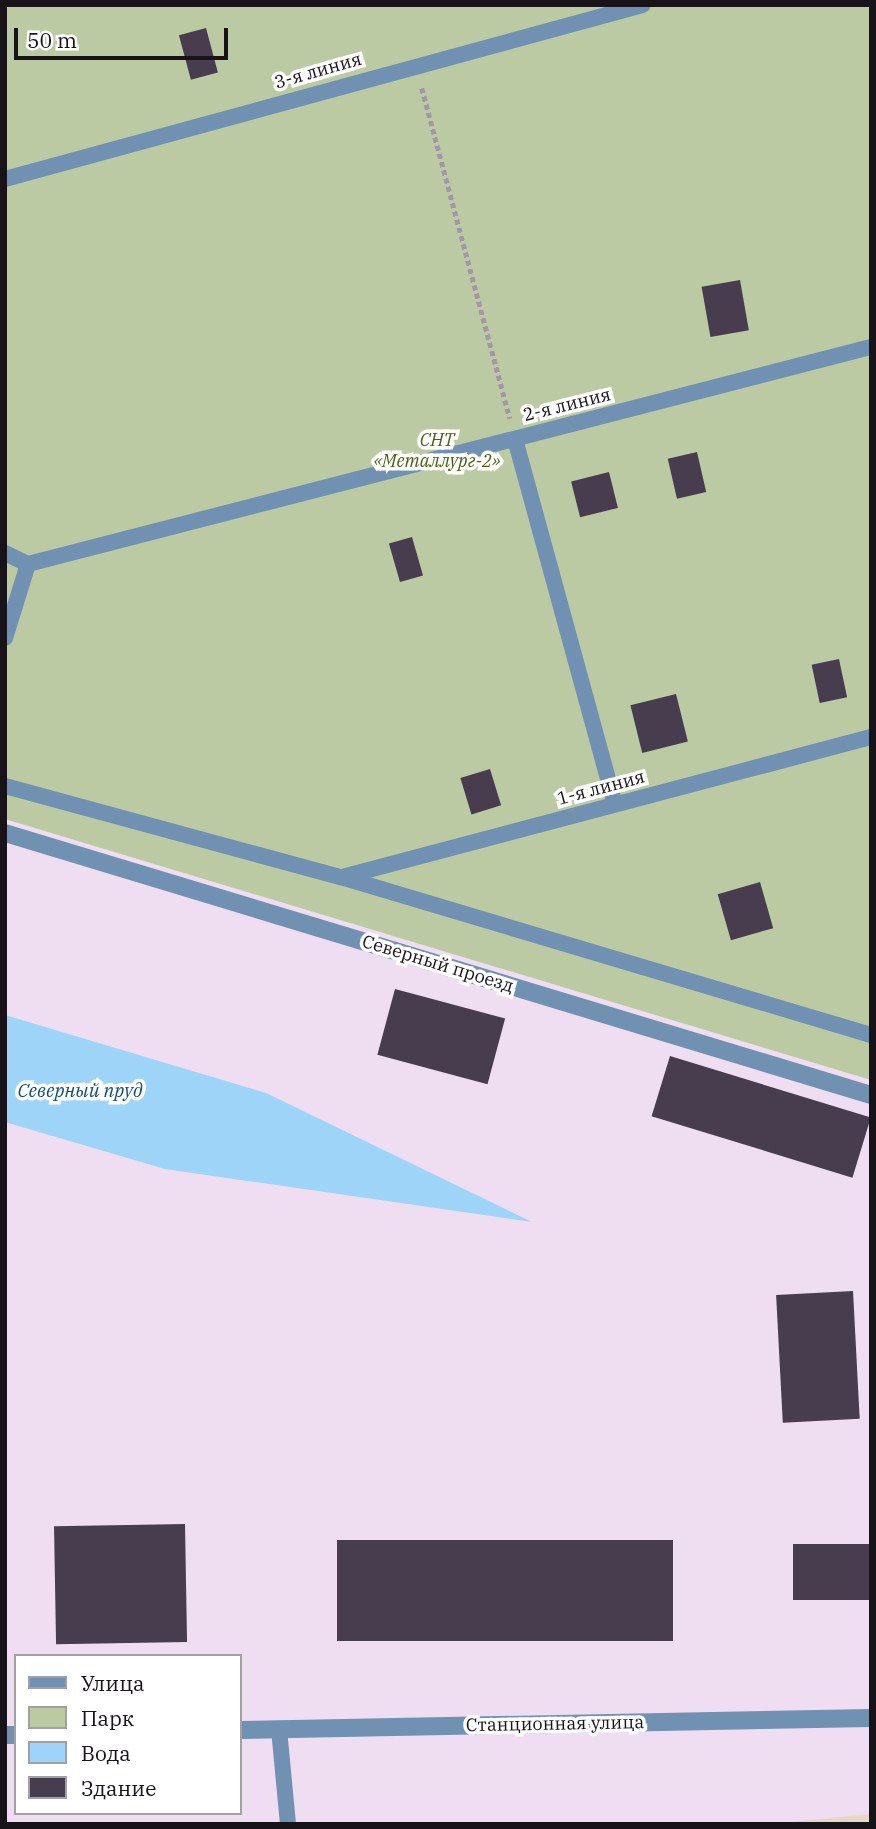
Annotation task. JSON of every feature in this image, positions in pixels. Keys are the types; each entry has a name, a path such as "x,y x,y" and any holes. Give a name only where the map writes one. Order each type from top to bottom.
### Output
{"street":[{"name":"Северный проезд","path":"5,833 871,1095"},
{"name":"Станционная улица","path":"242,1730 871,1718"}],"lane":[{"name":"3-я линия","path":"5,179 416,63 643,5"},
{"name":"2-я линия","path":"28,564 871,347"},
{"path":"515,439 615,804"},
{"path":"5,553 28,564 5,638"},
{"name":"1-я линия","path":"341,877 871,737"},
{"path":"5,786 341,877 871,1035"},
{"path":"279,1730 288,1824"}],"path":[{"path":"416,63 515,439"}],"shaded area":[{"path":"871,1814 871,1824 770,1824"}],"green space":[{"name":"СНТ «Металлург-2»","path":"5,5 871,5 871,1080 5,819"}],"water":[{"name":"Северный пруд","path":"5,1015 266,1093 532,1222 165,1169 5,1122"}],"building":[{"path":"206,28 218,72 191,80 179,35"},
{"path":"740,280 749,330 710,337 702,287"},
{"path":"697,452 706,492 677,499 668,459"},
{"path":"609,472 618,508 580,517 571,481"},
{"path":"412,537 423,575 400,582 389,544"},
{"path":"839,659 847,697 820,703 812,665"},
{"path":"676,694 688,742 642,753 630,705"},
{"path":"490,769 501,805 471,814 460,778"},
{"path":"760,882 773,928 731,940 718,894"},
{"path":"395,989 505,1019 488,1084 377,1055"},
{"path":"670,1056 871,1117 852,1178 652,1116"},
{"path":"853,1291 860,1419 783,1423 776,1295"},
{"path":"185,1524 187,1642 56,1644 54,1526"},
{"path":"337,1540 673,1540 673,1641 337,1641"},
{"path":"793,1544 871,1544 871,1600 793,1600"}]}
